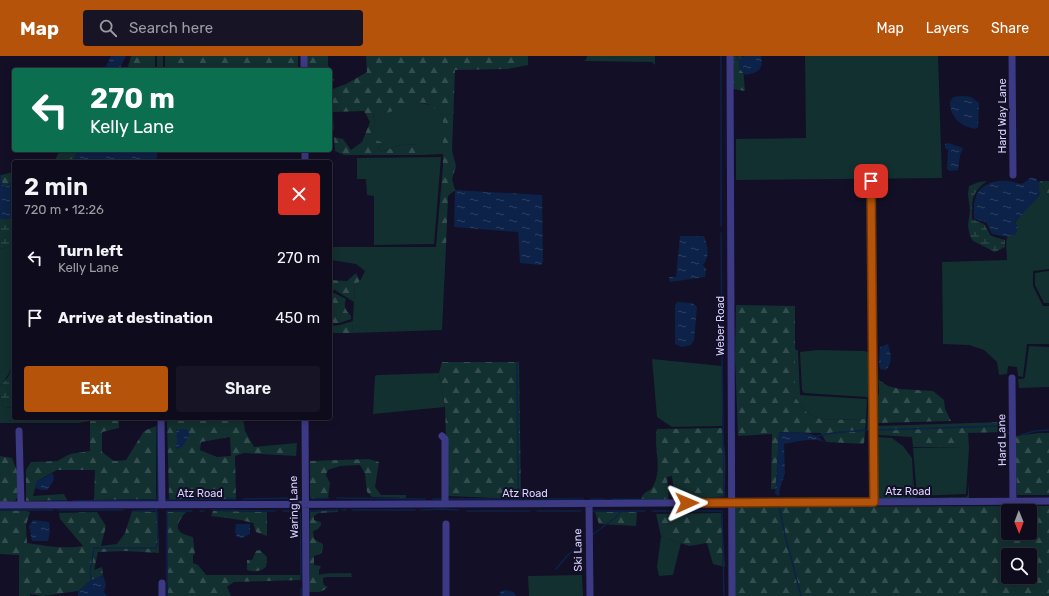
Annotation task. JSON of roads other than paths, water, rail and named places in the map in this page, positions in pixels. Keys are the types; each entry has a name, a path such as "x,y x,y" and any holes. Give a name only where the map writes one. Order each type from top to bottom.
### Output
{"street":[{"path":"304,56 304,68"},
{"name":"Weber Road","path":"730,56 732,596"},
{"name":"Hard Way Lane","path":"1012,56 1013,175"},
{"path":"871,181 874,502"},
{"name":"Hard Lane","path":"1012,378 1013,502"},
{"path":"161,420 162,504"},
{"name":"Waring Lane","path":"305,420 306,596"},
{"path":"19,431 21,505"},
{"path":"442,436 445,439 445,503"},
{"name":"Atz Road","path":"0,505 445,503 589,504 1049,501"},
{"name":"Ski Lane","path":"589,504 590,596"},
{"path":"446,524 446,596"},
{"path":"162,583 162,596"}],"water":[{"path":"111,56 126,56 120,68 105,68"},
{"path":"744,56 761,56 762,64 759,70 746,75 739,69 739,61"},
{"path":"953,97 971,97 979,103 978,128 970,128 960,123 952,112 950,102"},
{"path":"948,143 963,148 960,155 958,170 950,171 947,169 948,150 945,148 945,144"},
{"path":"77,152 158,152 156,160 74,160"},
{"path":"1,175 1,180 4,187 12,182 12,219 0,219"},
{"path":"1030,178 1035,178 1039,182 1040,195 1015,222 1018,227 1016,234 1007,237 992,234 986,222 974,219 975,200 979,190 987,184 997,181 1008,181 1022,184"},
{"path":"455,190 542,195 543,261 541,265 520,263 518,232 454,227"},
{"path":"680,236 704,236 708,251 707,258 703,265 706,269 705,277 670,282 669,277 676,277"},
{"path":"677,302 692,303 697,307 694,340 691,345 682,347 675,344 675,306"},
{"path":"888,344 891,355 890,364 886,370 880,369 880,347"},
{"path":"176,430 188,430 189,438 182,447 177,449 175,447 178,440"},
{"path":"779,432 809,434 820,438 824,442 810,440 784,444 785,473 779,496 775,494"},
{"path":"53,473 54,480 47,490 35,488 37,481"},
{"path":"33,520 49,522 50,532 48,541 32,541 29,526"},
{"path":"236,524 250,524 250,534 242,538 237,537 235,532"},
{"path":"103,575 106,585 104,592 107,596 78,596 78,591 90,581"},
{"path":"506,590 513,592 516,596 499,596 501,591"}],"waterway":[{"path":"721,56 721,226"},
{"path":"736,56 739,61"},
{"path":"721,233 722,349"},
{"path":"705,500 724,495 722,357"},
{"path":"515,500 518,499 517,362"},
{"path":"157,426 157,500"},
{"path":"878,430 996,426 1009,433"},
{"path":"817,436 867,430"},
{"path":"1021,435 1035,431 1049,430"},
{"path":"243,499 300,498"},
{"path":"311,499 329,498"},
{"path":"337,498 425,499"},
{"path":"166,500 218,499"},
{"path":"226,499 236,499"},
{"path":"433,499 441,499"},
{"path":"448,499 583,499"},
{"path":"591,499 604,499"},
{"path":"612,499 668,500"},
{"path":"73,501 158,500"},
{"path":"51,501 67,501"},
{"path":"779,506 801,596"},
{"path":"92,581 90,574 94,548 156,548 158,541 157,509"},
{"path":"0,510 53,510"},
{"path":"58,510 123,510"},
{"path":"132,511 156,510"},
{"path":"212,510 275,511"},
{"path":"308,511 338,510 336,510"},
{"path":"352,510 415,510"},
{"path":"421,510 458,510"},
{"path":"167,596 167,511 192,511"},
{"path":"283,511 298,511 300,513 301,580"},
{"path":"467,511 530,511"},
{"path":"537,511 581,511"},
{"path":"591,511 645,511"},
{"path":"592,535 622,511"},
{"path":"652,511 722,511 724,596"},
{"path":"556,569 567,556 583,542"},
{"path":"301,588 301,596"}]}
